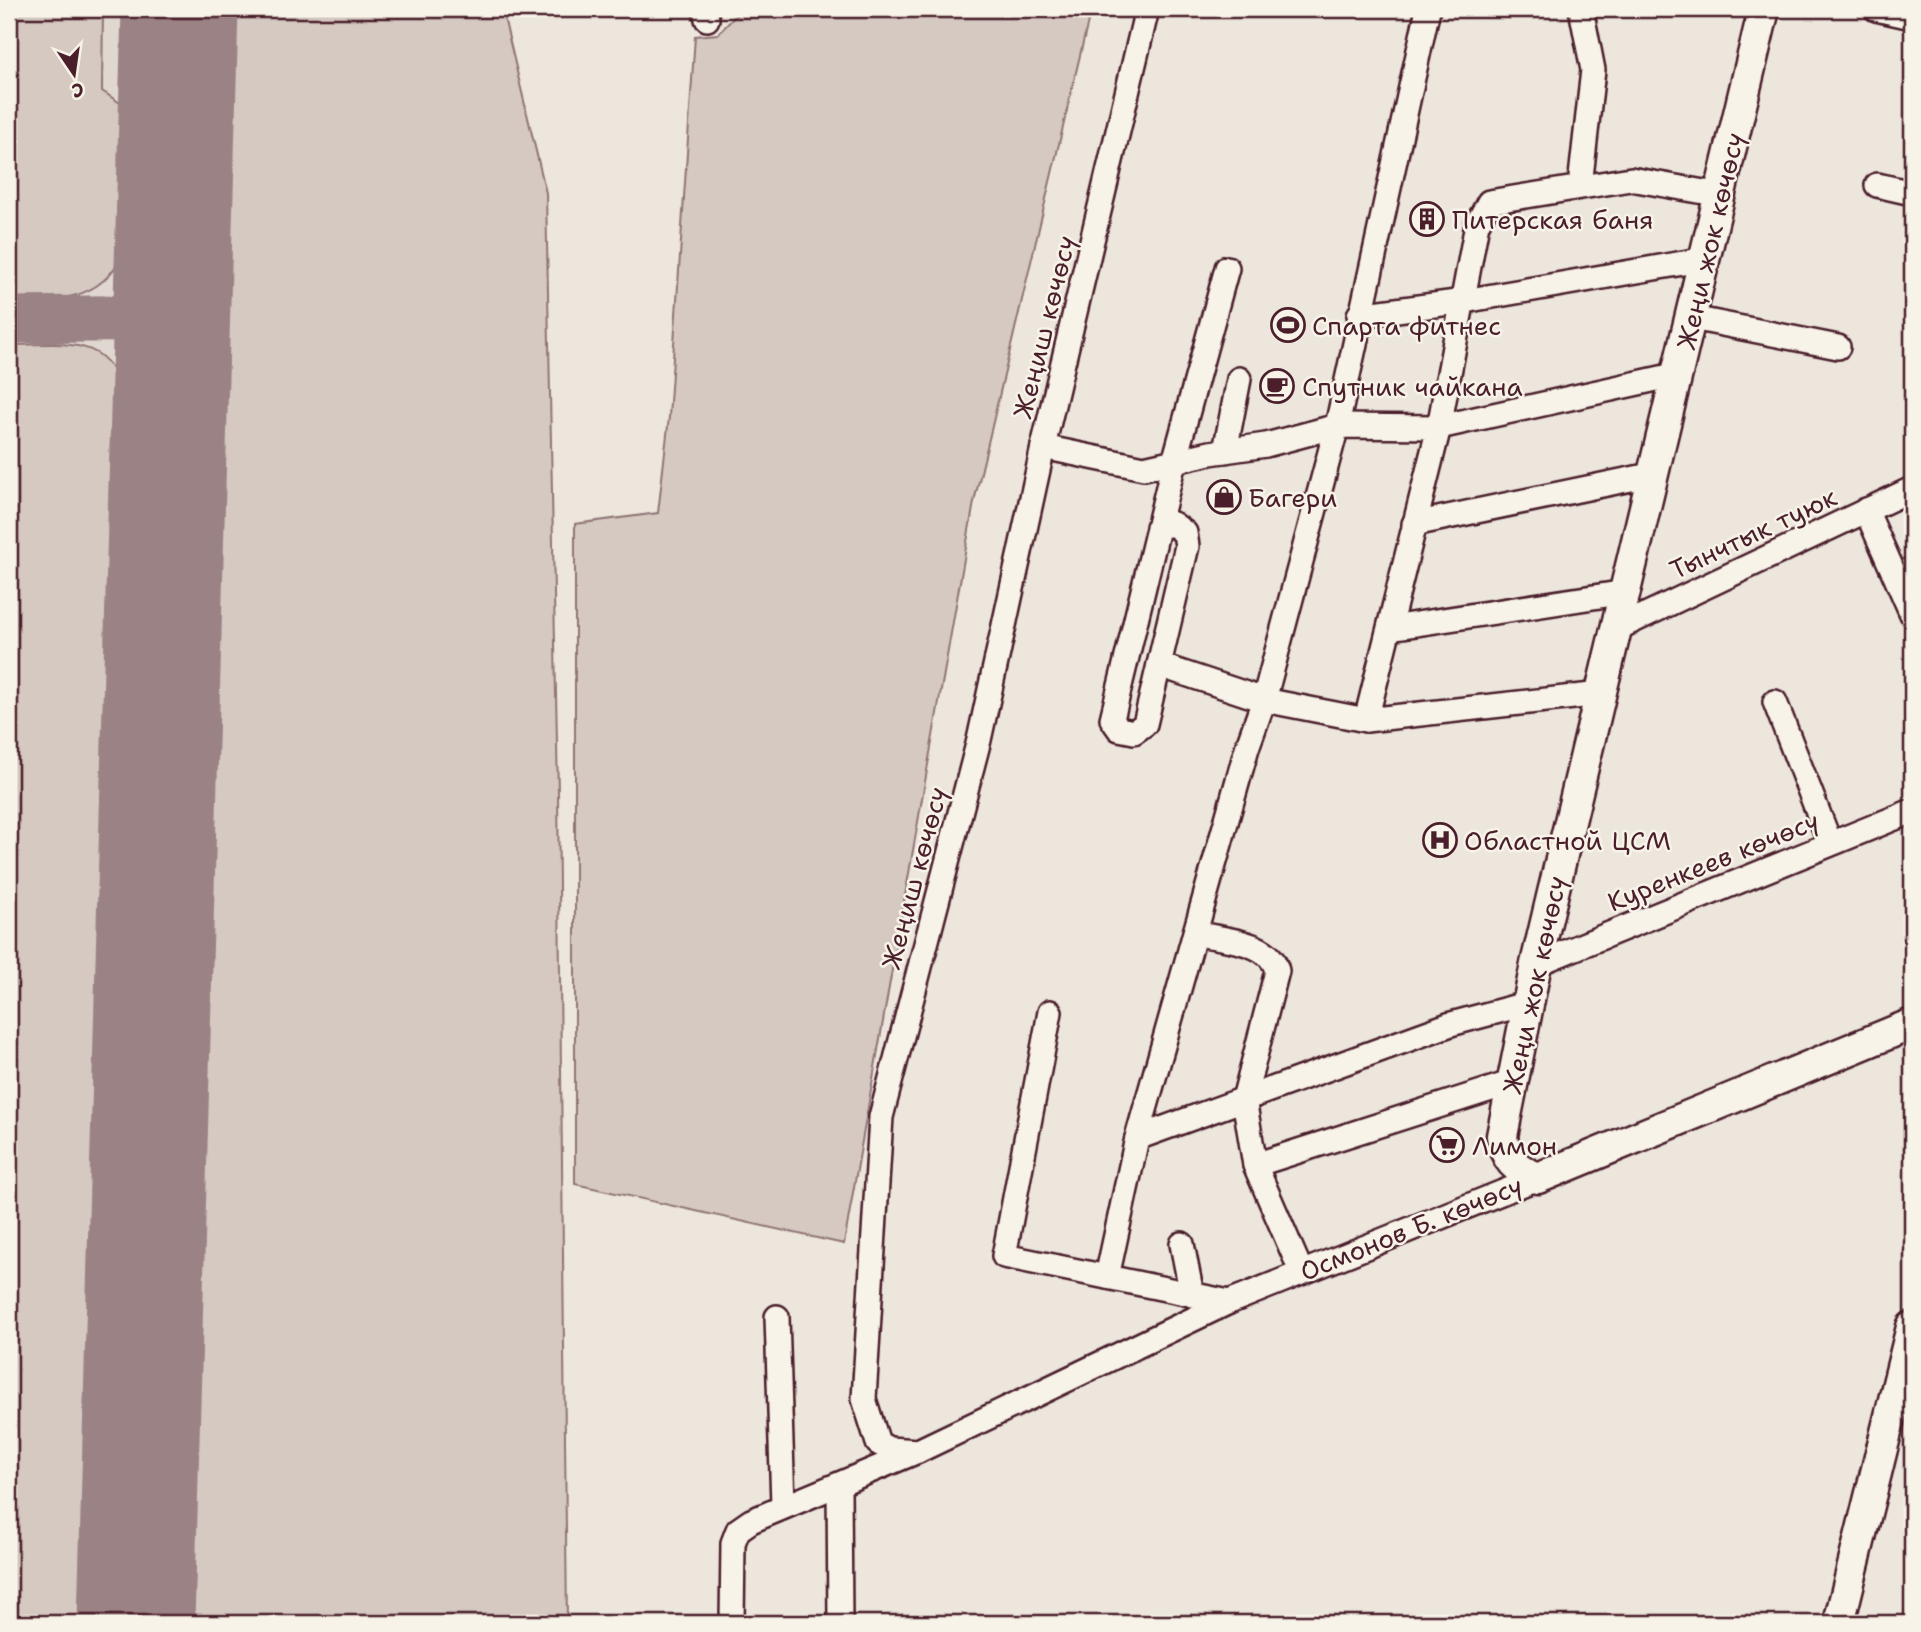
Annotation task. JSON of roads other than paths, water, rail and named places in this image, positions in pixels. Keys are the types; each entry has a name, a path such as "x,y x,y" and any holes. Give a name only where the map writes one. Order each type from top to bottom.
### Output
{"main road":[{"name":"Жеңи жок көчөсү","path":"1538,1178 1517,1169 1504,1153 1502,1136 1536,964 1764,9"},
{"name":"Осмонов Б. көчөсү","path":"1538,1178 1912,1024"},
{"path":"1839,1623 1912,1327"}],"street":[{"name":"Жеңиш көчөсү","path":"918,1451 889,1449 878,1443 864,1399 881,1117 979,740 1043,447 1147,9"},
{"path":"1107,1277 1137,1138 1264,700 1337,426 1359,315 1392,182 1428,9"},
{"path":"1580,186 1593,70 1581,9"},
{"path":"1876,9 1912,17"},
{"path":"1366,720 1439,427 1477,224 1489,202 1631,179 1721,195"},
{"path":"1877,185 1912,193"},
{"path":"1359,315 1464,301 1706,259"},
{"path":"1158,527 1173,524 1185,533 1187,546 1145,724 1134,732 1119,729 1112,719 1158,527 1174,462 1227,268"},
{"path":"1692,318 1838,347"},
{"path":"1043,447 1144,468 1266,445 1337,426 1439,427 1679,374"},
{"path":"1225,451 1239,379"},
{"path":"1414,524 1655,474"},
{"name":"Тынчтык туюк","path":"1618,628 1912,489"},
{"path":"1866,510 1912,614"},
{"path":"1391,628 1626,592"},
{"path":"1159,665 1264,700 1366,720 1601,694"},
{"path":"1775,702 1829,843"},
{"name":"Куренкеев көчөсү","path":"1536,964 1912,811"},
{"path":"1195,933 1265,950 1275,958 1277,971 1244,1099 1255,1165 1301,1271"},
{"path":"1137,1138 1451,1024 1530,1003"},
{"path":"1050,1012 1004,1256 1229,1302"},
{"path":"1255,1165 1513,1082"},
{"name":"Осмонов Б. көчөсү","path":"918,1451 1229,1302 1538,1178"},
{"path":"1182,1244 1192,1294"},
{"path":"777,1317 783,1505"},
{"path":"732,1623 731,1565 738,1530 783,1505 839,1485 918,1451"},
{"path":"839,1485 840,1623"}],"place":[{"name":"Питерская баня","path":"1427,219"},
{"name":"Спарта фитнес","path":"1288,325"},
{"name":"Спутник чайкана","path":"1277,386"},
{"name":"Багери","path":"1224,497"},
{"name":"Областной ЦСМ","path":"1440,840"},
{"name":"Лимон","path":"1447,1145"}]}
